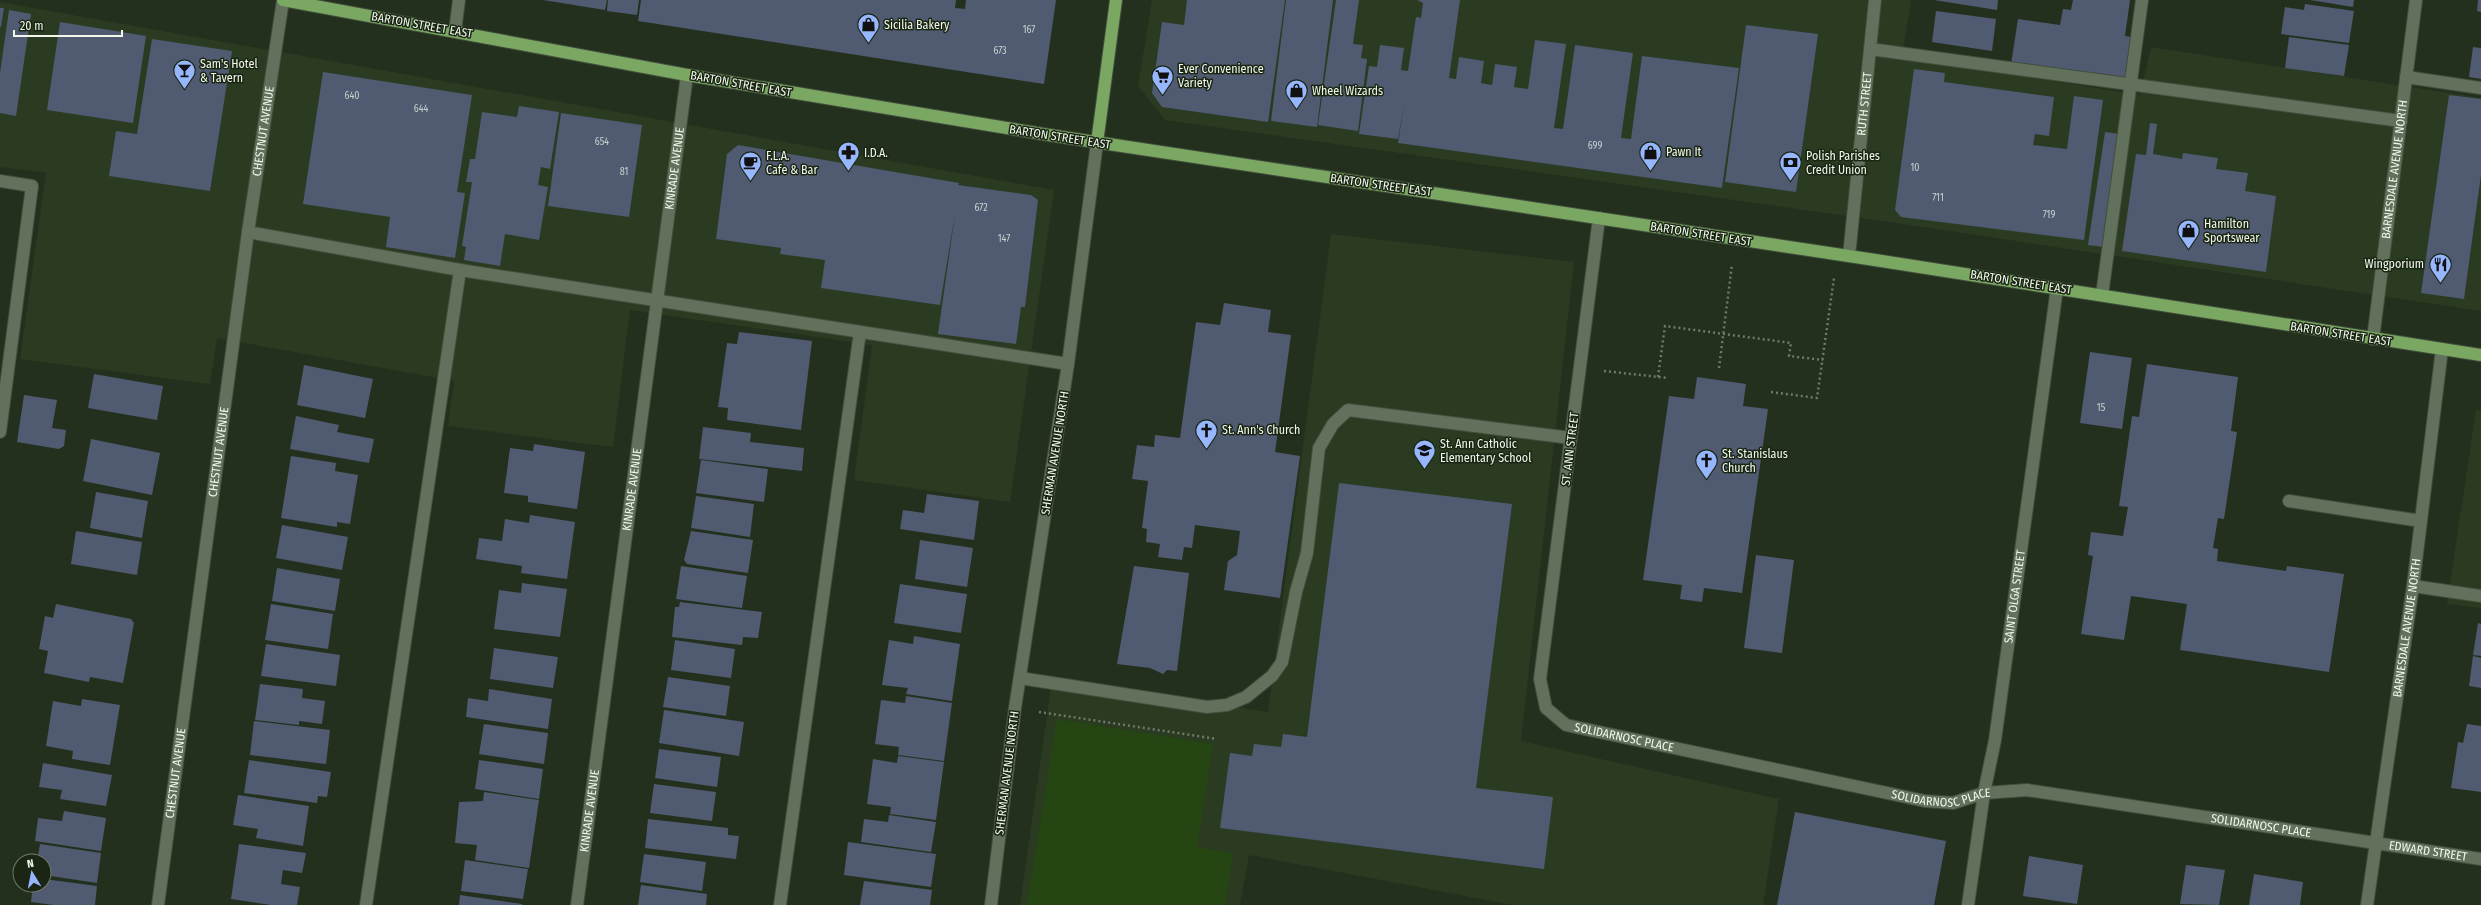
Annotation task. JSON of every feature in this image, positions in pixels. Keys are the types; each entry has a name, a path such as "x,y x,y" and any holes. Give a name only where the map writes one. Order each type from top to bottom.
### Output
{"main road":[{"name":"BARTON STREET EAST","path":"283,0 687,75 1097,143 1849,256 2481,355"},
{"name":"SHERMAN AVENUE NORTH","path":"1097,143 1116,0"}],"street":[{"name":"CHESTNUT AVENUE","path":"158,905 248,232 283,0"},
{"path":"455,32 459,0"},
{"name":"RUTH STREET","path":"1849,256 1875,0"},
{"path":"2102,295 2142,0"},
{"name":"BARNESDALE AVENUE NORTH","path":"2372,339 2416,0"},
{"path":"1870,49 2401,121"},
{"name":"KINRADE AVENUE","path":"577,905 687,75"},
{"path":"2406,77 2481,88"},
{"name":"SHERMAN AVENUE NORTH","path":"990,905 1015,708 1068,364 1097,143"},
{"path":"0,181 32,186 0,432"},
{"name":"ST. ANN STREET","path":"1540,679 1599,218"},
{"path":"248,232 460,270 658,299 1068,364"},
{"path":"366,905 460,270"},
{"name":"SAINT OLGA STREET","path":"1968,905 1984,793 1995,740 2057,288"},
{"path":"780,905 860,332"},
{"name":"BARNESDALE AVENUE NORTH","path":"2367,905 2413,586 2442,349"},
{"path":"1020,678 1207,707 1227,705 1246,697 1260,688 1272,676 1282,662 1296,592 1307,552 1319,448 1334,424 1348,410 1571,438"},
{"path":"2289,501 2421,522"},
{"path":"2413,586 2481,596"},
{"name":"SOLIDARNOSC PLACE","path":"1540,679 1546,708 1566,725 1925,801 1953,803 1984,793 2027,790 2375,843"},
{"name":"EDWARD STREET","path":"2375,843 2481,859"}],"path":[{"path":"1719,368 1728,293"},
{"path":"1771,392 1817,398 1830,308"},
{"path":"1658,377 1665,326 1791,343 1789,356 1822,360"},
{"path":"1580,368 1668,378"},
{"path":"1015,708 1217,739"}],"shaded area":[{"path":"1152,0 1911,0 1902,57 2140,95 2151,47 2481,98 2481,311 1890,222 1165,120 1138,86"},
{"path":"0,2 1054,190 1010,502 854,480 872,345 630,310 613,447 448,426 454,381 217,338 210,384 20,359 46,173 0,167"},
{"name":"St. Ann Catholic Elementary School","path":"1331,234 1574,262 1521,741 1779,799 1763,905 1513,905 1249,855 1240,905 1020,905 1052,680 1268,712"},
{"path":"2476,410 2481,410 2481,608 2447,604"}],"green space":[{"path":"1057,719 1213,744 1197,847 1233,853 1225,905 1027,905"}],"building":[{"path":"543,0 607,0 605,10"},
{"path":"608,0 639,0 637,15 607,11"},
{"path":"641,0 956,0 955,8 965,9 966,0 1056,0 1044,84 638,21"},
{"path":"1187,0 1285,0 1268,122 1162,107 1152,93 1162,22 1184,25"},
{"path":"1286,0 1333,0 1317,127 1271,121"},
{"path":"1336,0 1359,0 1353,44 1363,45 1361,58 1367,59 1358,131 1318,125"},
{"path":"1417,0 1460,0 1449,78 1456,79 1459,57 1484,61 1481,83 1492,85 1495,64 1517,67 1514,87 1528,89 1535,40 1566,44 1554,128 1563,129 1575,45 1633,53 1621,138 1631,139 1642,56 1739,68 1722,188 1398,143 1404,104 1398,139 1359,134 1369,66 1377,67 1380,45 1404,48 1401,70 1408,71 1416,17 1421,18 1423,3"},
{"path":"1934,0 1998,0 1997,10"},
{"path":"2073,0 2130,0 2125,36 2131,37 2124,81 2011,64 2018,19 2060,25 2063,9 2071,10"},
{"path":"2310,0 2354,0 2353,7"},
{"path":"2478,0 2481,0 2481,12 2477,11"},
{"path":"2305,4 2354,11 2349,43 2281,34 2285,7 2304,10"},
{"path":"0,8 4,8 1,27 0,27"},
{"path":"9,10 31,14 16,116 0,113 0,73"},
{"path":"1936,11 1996,19 1992,51 1932,42"},
{"path":"60,22 146,36 133,123 47,110"},
{"path":"1746,25 1818,34 1796,192 1725,182"},
{"path":"2289,37 2349,45 2344,76 2285,68"},
{"name":"Sam's Hotel & Tavern","path":"152,39 232,51 210,191 109,176 116,131 137,134"},
{"path":"2473,47 2481,48 2481,79 2469,77"},
{"path":"1914,69 1945,73 1944,82 2054,97 2049,136 2035,134 2033,145 2067,149 2074,96 2103,100 2084,240 1901,217 1895,210"},
{"path":"323,72 472,95 457,192 465,193 455,258 386,247 390,217 303,204"},
{"path":"2449,95 2481,99 2481,175 2464,299 2421,293"},
{"path":"519,106 559,112 550,169 541,167 538,185 548,187 539,240 505,234 500,266 464,260 466,247 462,246 472,182 466,182 470,159 475,159 482,112 517,117"},
{"path":"561,113 642,125 629,217 548,206"},
{"path":"2150,123 2157,124 2153,154 2182,159 2183,153 2218,158 2216,169 2248,173 2245,191 2276,196 2266,272 2122,251 2136,154 2146,155"},
{"path":"2105,132 2120,134 2104,247 2088,245"},
{"path":"738,145 959,183 958,185 1031,195 1038,200 1025,307 1021,307 1016,344 938,334 955,214 940,305 821,288 825,260 780,254 781,248 716,239 727,154"},
{"name":"St. Ann's Church","path":"1224,303 1271,310 1268,332 1291,335 1275,452 1300,456 1280,598 1224,590 1228,561 1237,555 1240,531 1195,525 1192,548 1184,547 1182,560 1158,557 1160,544 1146,542 1147,529 1142,528 1148,481 1132,479 1137,445 1154,447 1155,435 1180,438 1196,322 1220,325"},
{"path":"739,332 812,341 801,430 727,420 728,408 718,407 727,343 737,344"},
{"path":"2090,352 2132,358 2122,429 2080,423"},
{"path":"2147,364 2238,377 2231,431 2237,432 2224,519 2218,518 2213,548 2218,549 2217,561 2286,571 2287,566 2344,574 2329,672 2180,650 2187,604 2131,596 2124,640 2081,634 2093,556 2088,555 2091,532 2123,536 2128,507 2119,506 2132,416 2139,417"},
{"path":"304,365 373,379 365,418 297,405"},
{"path":"94,374 163,386 157,420 88,408"},
{"name":"St. Stanislaus Church","path":"1697,377 1746,384 1743,406 1768,409 1742,593 1704,588 1702,602 1680,599 1682,585 1643,580 1669,396 1694,399"},
{"path":"24,395 57,400 52,428 66,430 64,446 59,449 17,442"},
{"path":"296,416 339,425 337,432 374,439 369,463 290,449"},
{"path":"703,427 751,433 750,442 804,448 802,471 699,459"},
{"path":"91,439 160,453 152,495 83,481"},
{"path":"534,444 585,452 577,509 528,502 528,496 504,493 510,448 533,451"},
{"path":"291,456 336,463 335,471 358,475 350,524 337,522 337,527 281,518"},
{"path":"701,460 768,469 764,502 696,493"},
{"path":"1339,483 1512,504 1476,788 1553,797 1544,869 1220,828 1230,753 1252,756 1254,744 1281,747 1283,734 1307,737"},
{"path":"96,492 148,501 142,538 90,528"},
{"path":"927,494 979,501 974,540 900,529 903,510 924,513"},
{"path":"696,496 754,504 750,537 691,528"},
{"path":"530,515 575,522 567,579 521,573 522,566 476,559 479,538 502,541 505,519 529,523"},
{"path":"282,525 348,537 342,570 276,558"},
{"path":"76,531 142,542 137,575 71,564"},
{"path":"691,531 753,540 748,573 687,564 684,560"},
{"path":"920,540 973,548 967,587 915,579"},
{"path":"1756,555 1794,560 1782,653 1744,648"},
{"path":"681,566 747,576 742,608 676,599"},
{"path":"1134,566 1189,573 1177,671 1167,670 1163,674 1150,668 1117,664"},
{"path":"277,568 340,579 335,611 272,601"},
{"path":"522,583 567,589 560,637 494,629 499,590 521,593"},
{"path":"900,584 967,594 961,633 894,623"},
{"path":"680,602 762,612 758,638 743,637 742,645 672,637 675,607 679,607"},
{"path":"56,604 131,619 134,623 123,683 90,677 89,682 44,673 48,651 39,649 45,616 53,618"},
{"path":"271,604 333,614 328,649 265,640"},
{"path":"2478,623 2481,624 2481,656 2473,655"},
{"path":"914,636 960,644 952,701 906,694 908,688 882,685 889,640 913,644"},
{"path":"675,640 735,649 731,678 671,670"},
{"path":"266,644 340,655 336,686 261,676"},
{"path":"494,648 558,657 553,688 490,679"},
{"path":"2473,656 2481,658 2481,688 2469,686"},
{"path":"668,677 730,686 726,716 663,707"},
{"path":"260,684 303,689 302,698 325,701 322,724 299,721 299,725 255,720"},
{"path":"489,689 552,699 548,729 466,717 468,698 488,701"},
{"path":"906,696 952,703 944,761 898,755 899,747 875,744 881,700 905,703"},
{"path":"82,699 120,705 110,765 72,759 73,751 46,746 53,701 81,706"},
{"path":"664,710 744,722 739,756 659,743"},
{"path":"254,721 330,730 326,764 250,755"},
{"path":"484,724 548,733 544,764 479,754"},
{"path":"2467,724 2481,726 2481,792 2451,788 2458,742 2463,743"},
{"path":"659,749 721,757 717,787 655,778"},
{"path":"898,756 944,762 936,820 890,814 891,807 867,804 873,759 897,763"},
{"path":"249,760 331,772 327,797 318,796 317,803 244,793"},
{"path":"479,760 543,769 539,799 475,789"},
{"path":"43,763 112,775 106,806 60,799 62,790 39,787"},
{"path":"654,784 716,792 712,821 650,813"},
{"path":"484,792 539,800 529,868 475,860 477,845 455,843 459,802 483,801"},
{"path":"238,795 309,806 303,846 256,838 258,829 233,825"},
{"path":"64,811 106,818 101,851 35,841 38,818 62,821"},
{"path":"1795,812 1946,841 1934,905 1777,905"},
{"path":"889,815 936,822 931,852 861,842 864,819 888,822"},
{"path":"648,819 728,828 728,835 739,836 736,859 645,848"},
{"path":"848,842 936,854 931,887 844,875"},
{"path":"40,844 101,853 97,883 52,876 52,853 38,853"},
{"path":"239,844 306,853 302,873 283,870 281,884 300,887 297,905 271,905 231,899"},
{"path":"644,854 706,862 702,891 640,882"},
{"path":"2029,856 2083,865 2077,904 2023,896"},
{"path":"465,860 528,869 523,899 461,891"},
{"path":"2186,865 2225,870 2219,905 2180,904"},
{"path":"2254,874 2303,882 2300,905 2249,905"},
{"path":"52,880 97,886 95,905 54,905 31,902 32,893 52,893"},
{"path":"864,881 932,890 930,905 860,905"},
{"path":"641,885 707,894 706,905 638,905"},
{"path":"460,895 522,904 522,905 459,905"}],"place":[{"name":"Sicilia Bakery","path":"868,44"},
{"name":"Sam's Hotel & Tavern","path":"185,90"},
{"name":"Ever Convenience Variety","path":"1163,96"},
{"name":"Wheel Wizards","path":"1296,110"},
{"name":"I.D.A.","path":"849,172"},
{"name":"Pawn It","path":"1650,172"},
{"name":"F.L.A. Cafe & Bar","path":"751,182"},
{"name":"Polish Parishes Credit Union","path":"1791,182"},
{"name":"Hamilton Sportswear","path":"2189,250"},
{"name":"Wingporium","path":"2440,284"},
{"name":"St. Ann's Church","path":"1206,450"},
{"name":"St. Ann Catholic Elementary School","path":"1425,470"},
{"name":"St. Stanislaus Church","path":"1707,480"}]}
